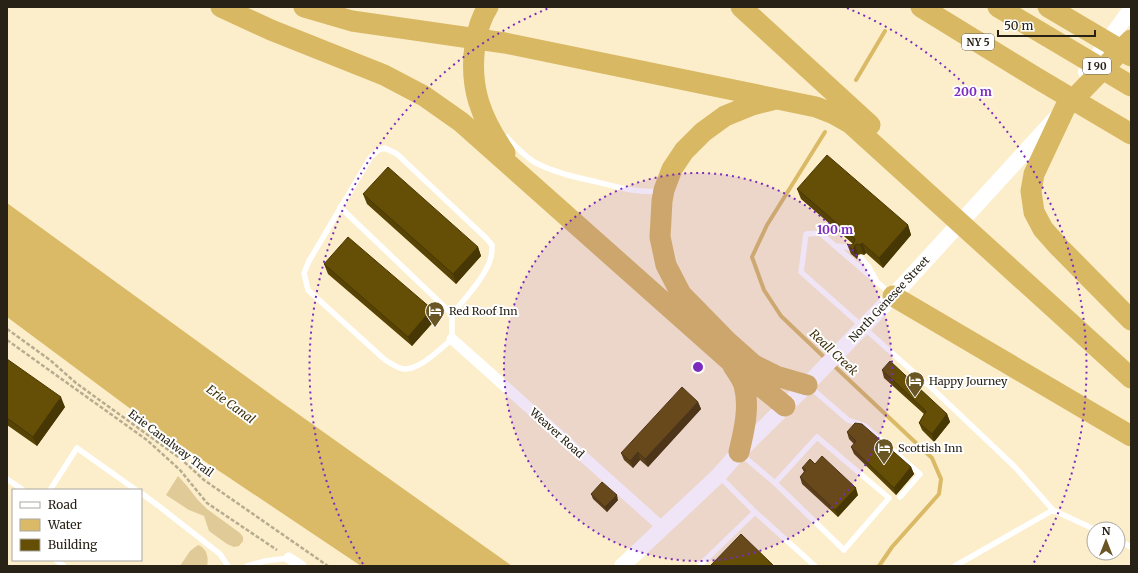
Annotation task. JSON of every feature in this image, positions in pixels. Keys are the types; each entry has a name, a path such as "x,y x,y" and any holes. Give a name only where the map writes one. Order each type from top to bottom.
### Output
{"highway":[{"path":"221,7 271,30 384,75 424,96 461,122 731,362 785,406"},
{"path":"304,7 352,21 505,43 775,100 816,107 834,114 850,123 940,196"},
{"path":"488,7 478,29 473,62 474,84 482,113 495,137 523,178"},
{"path":"741,7 992,244 1131,378"},
{"name":"NY 5","path":"921,7 1035,78 1131,134"},
{"name":"I 90","path":"998,7 1131,86"},
{"name":"I 90","path":"1048,7 1131,56"},
{"name":"North Genesee Street","path":"1065,108 1131,40"},
{"path":"775,100 752,105 725,116 703,132 684,151 672,169 664,190 660,237 666,265 681,294 727,341 754,365 776,376 813,378"},
{"path":"1065,108 1034,174 1031,191 1034,212 1043,229 1059,247 1131,320"},
{"path":"992,244 1131,363"},
{"path":"893,296 1131,436"},
{"path":"731,362 744,385 746,403 744,427 739,452"}],"main road":[{"path":"1050,124 1131,9"},
{"name":"North Genesee Street","path":"622,566 719,475 739,452 893,296 1065,108"}],"street":[{"name":"Weaver Road","path":"452,339 663,528"},
{"path":"289,558 301,566"}],"lane":[{"path":"474,84 488,112"},
{"path":"501,130 510,142 533,161 562,174 630,190 645,192 664,190"},
{"path":"385,148 397,154 492,245 491,258 483,274 469,295 452,314 452,339 425,361 414,367 405,369 396,367 384,359 308,290 304,273 309,261 370,158 378,150 385,148"},
{"path":"340,207 452,314"},
{"path":"893,296 820,233 806,234 801,272 862,328 936,392 1015,467 1053,510 1086,525"},
{"path":"835,246 847,247 854,250"},
{"path":"861,258 869,267 877,282"},
{"path":"813,378 848,420 865,426 920,474 900,497"},
{"path":"739,452 774,483 844,550 889,498 817,437 774,483"},
{"path":"51,489 77,448 135,489"},
{"path":"719,475 755,512 815,566"},
{"path":"7,479 22,489"},
{"path":"142,494 220,554 228,566"},
{"path":"955,566 1053,510"},
{"path":"699,566 755,512"},
{"path":"247,566 265,561 289,558"}],"path":[{"name":"Erie Canalway Trail","path":"7,329 50,360 76,383 182,459 204,480 328,566"},
{"path":"7,340 147,440 180,470 207,503 289,558"}],"shaded area":[{"path":"178,476 207,509 240,533 243,537 243,541 239,546 234,547 227,544 209,531 204,516 189,510 166,495"},
{"path":"198,545 203,548 207,554 207,566 180,566 190,551"}],"water":[{"name":"Erie Canal","path":"7,203 277,399 512,566 361,566 167,436 7,317"}],"building":[{"path":"827,155 908,225 879,258 862,243 860,245 855,245 853,250 847,244 853,244 855,240 854,238 797,189"},
{"path":"388,167 478,247 453,274 363,194"},
{"path":"348,237 432,309 408,337 324,264"},
{"path":"7,359 61,397 33,437 7,418"},
{"name":"Happy Journey","path":"890,361 947,414 932,434 919,423 926,411 882,370"},
{"path":"682,387 698,402 645,459 638,452 630,461 621,453"},
{"name":"Scottish Inn","path":"855,423 862,424 911,467 894,488 851,447 856,441 847,432"},
{"path":"822,456 856,488 835,510 800,477 806,470 802,468 810,459 815,464"},
{"path":"602,482 617,495 605,507 591,494"},
{"path":"741,534 774,566 710,566"}],"waterway":[{"name":"Reall Creek","path":"856,80 885,31"},
{"name":"Reall Creek","path":"825,132 767,225 752,257 764,290 781,316 826,359"},
{"name":"Reall Creek","path":"831,363 932,458 941,479 939,494 892,547 879,566"}],"place":[{"name":"Red Roof Inn","path":"435,328"},
{"name":"Happy Journey","path":"915,398"},
{"name":"Scottish Inn","path":"884,465"}]}
